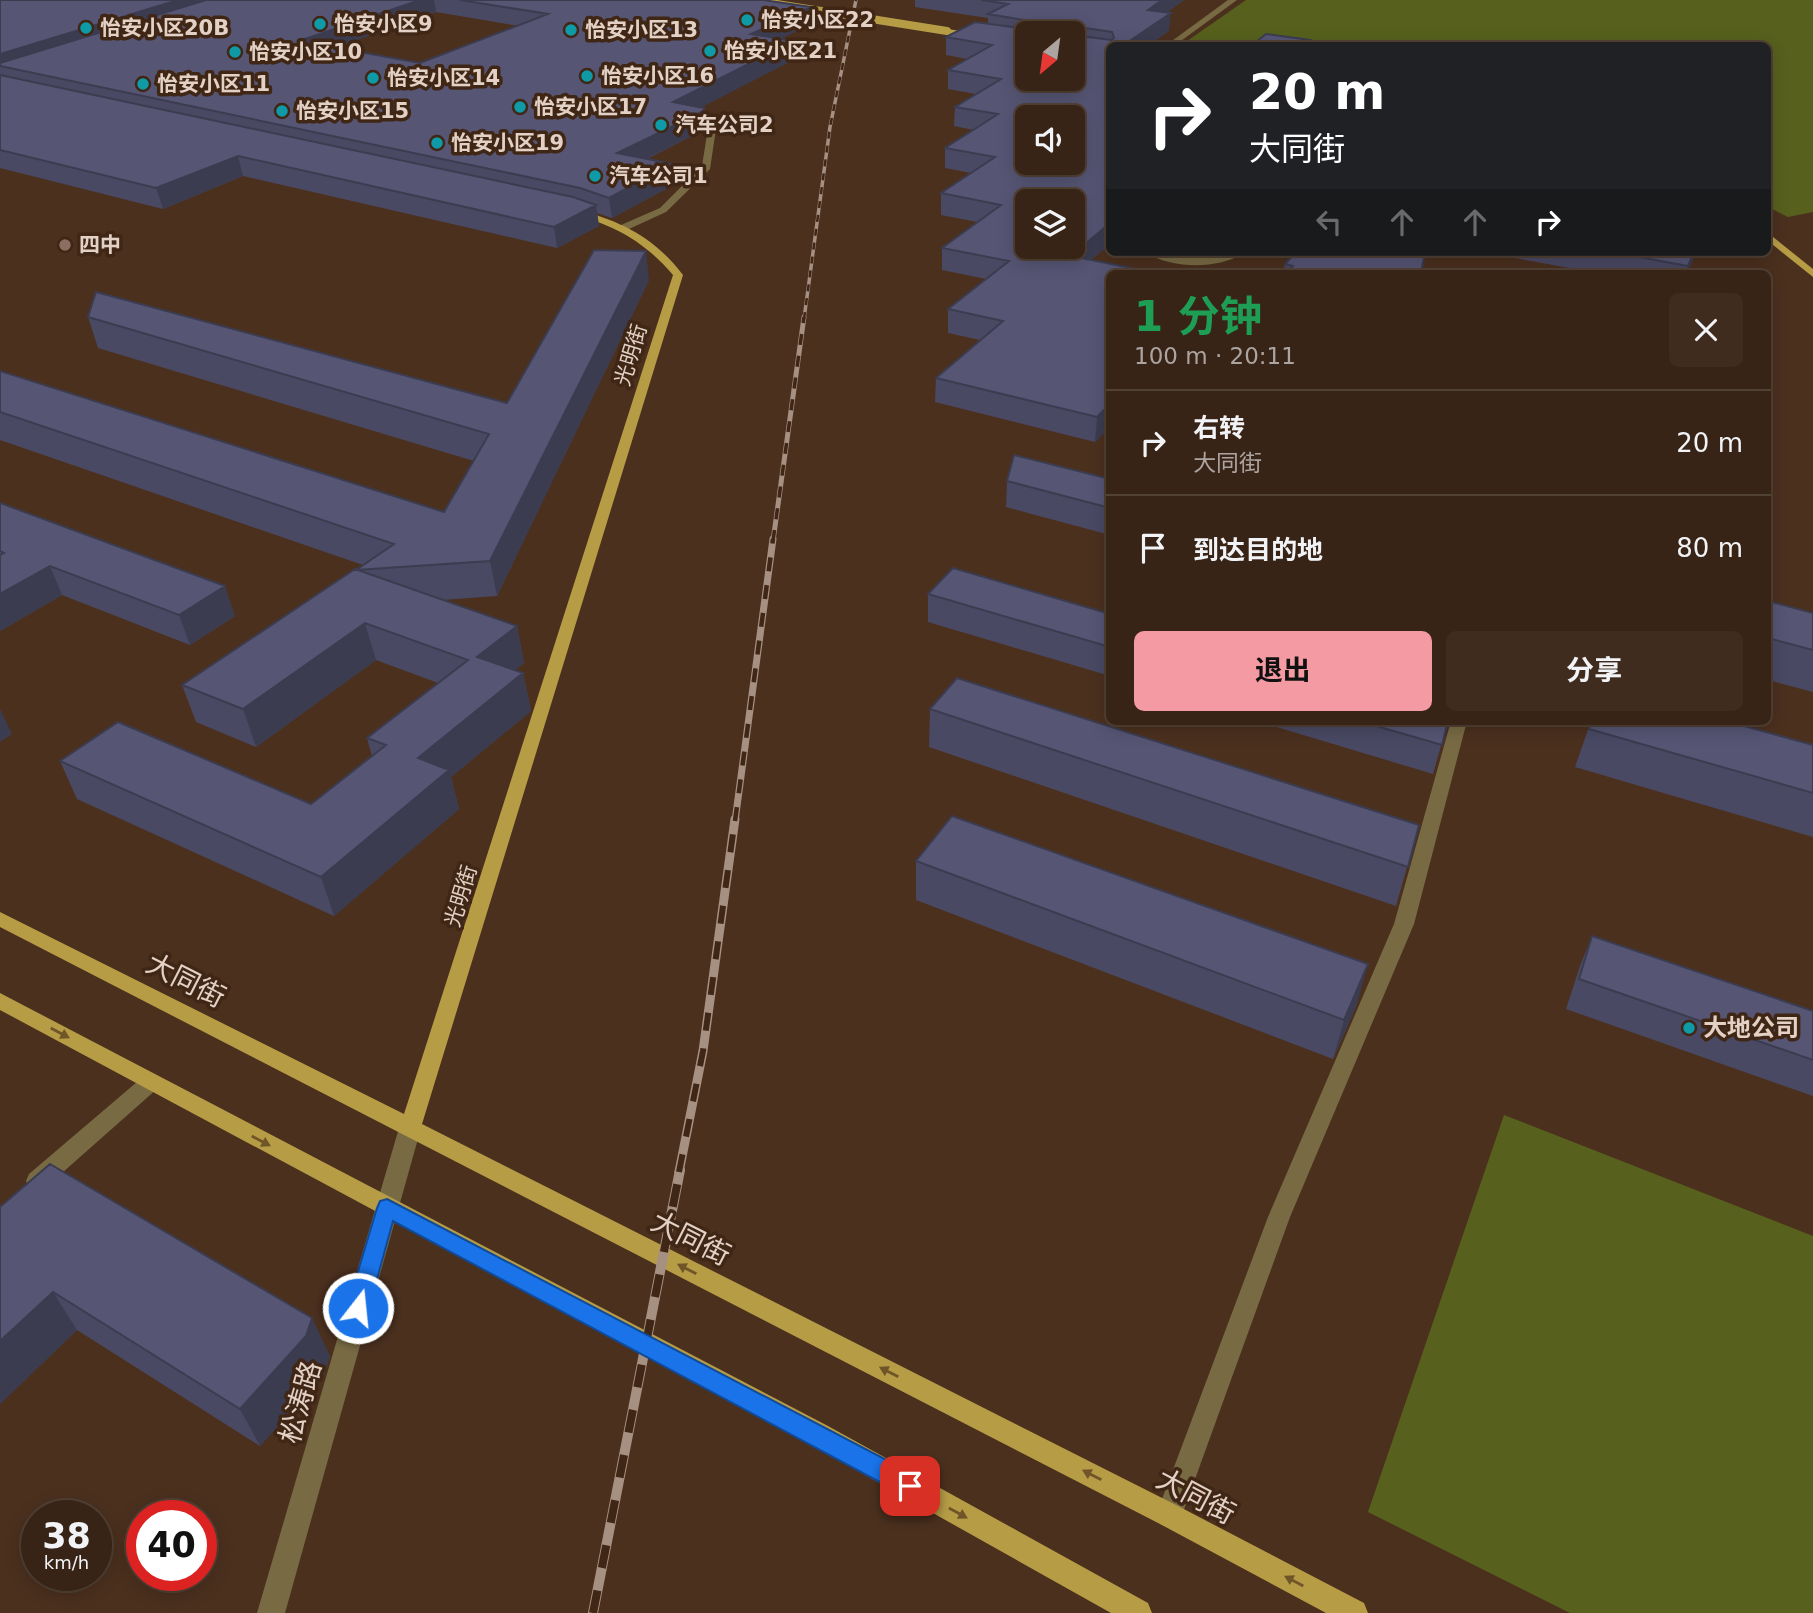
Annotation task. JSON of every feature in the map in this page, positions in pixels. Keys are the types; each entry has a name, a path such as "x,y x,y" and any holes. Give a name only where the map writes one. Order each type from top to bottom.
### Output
{"main road":[{"path":"752,0 1015,40"},
{"name":"光明街","path":"410,1128 678,275 656,247 625,226 566,210"},
{"path":"1771,239 1813,274"},
{"name":"大同街","path":"0,919 1169,1515 1354,1613"},
{"path":"0,1001 819,1435 1138,1613"}],"street":[{"path":"1174,42 1233,0"},
{"path":"625,226 663,210 707,167 713,122"},
{"path":"1162,256 1173,260 1185,258 1209,262 1227,256"},
{"path":"1183,270 1185,258"},
{"path":"1169,1515 1279,1217 1404,925 1458,725"},
{"path":"20,1195 151,1082"},
{"name":"松涛路","path":"271,1613 410,1128"}],"green space":[{"path":"1246,0 1813,0 1813,212 1788,217 1771,208 1771,42 1186,42"},
{"path":"1504,1115 1813,1236 1813,1613 1570,1613 1368,1512"}],"building":[{"path":"0,0 178,0 0,54"},
{"path":"206,0 420,0 299,41 420,63 548,14 460,0 763,0 811,7 751,34 794,41 673,102 704,108 704,111 617,153 673,164 609,198 580,188 0,66 0,63"},
{"path":"981,0 1162,0 1148,10 1171,13 1128,42 1106,42 1106,226 1085,244 1085,189 1015,189 1015,259 1085,259 1141,270 1106,270 1106,408 1097,417 936,378 1003,321 948,309 1009,261 942,248 1001,205 941,193 995,157 945,148 998,114 955,107 1001,79 948,70 992,45 946,37 975,22 1015,27 1015,91 1085,91 1085,36 1111,40 1114,38 1112,32 1085,28 1085,21 1030,21 988,14 1008,4"},
{"path":"1266,34 1310,40 1308,42 1256,42"},
{"path":"0,75 573,197 596,205 554,227 238,156 156,188 0,150"},
{"path":"594,250 646,251 490,561 356,570 394,544 0,412 0,371 444,512 489,434 88,317 96,292 507,403"},
{"path":"1292,256 1424,256 1422,270 1289,270 1293,266 1285,264"},
{"path":"1634,256 1692,256 1688,266"},
{"path":"1014,455 1106,478 1106,507 1007,481"},
{"path":"0,503 225,586 179,615 50,566 0,594 0,555 4,553 0,551"},
{"path":"953,568 1106,613 1106,646 928,594"},
{"path":"355,569 517,626 477,657 523,673 418,758 449,770 321,877 60,761 118,722 311,804 386,745 367,738 468,660 365,623 243,709 182,685"},
{"path":"1771,602 1813,613 1813,650 1771,639"},
{"path":"957,678 1419,825 1408,867 930,709"},
{"path":"1373,725 1447,725 1442,745"},
{"path":"1590,725 1740,725 1813,745 1813,793 1589,729"},
{"path":"952,816 1368,964 1344,1020 916,861"},
{"path":"1592,936 1813,1011 1813,1060 1579,979"},
{"path":"50,1164 312,1318 306,1336 240,1409 53,1292 0,1341 0,1207"}],"railway":[{"path":"804,319 830,127 856,0"},
{"path":"773,541 804,317"},
{"path":"735,821 773,539"},
{"path":"679,1172 703,1051 735,819"},
{"path":"593,1613 680,1170"}],"place":[{"name":"怡安小区22","path":"747,20"},
{"name":"怡安小区9","path":"320,24"},
{"name":"怡安小区20B","path":"86,28"},
{"name":"怡安小区13","path":"571,30"},
{"name":"怡安小区21","path":"710,51"},
{"name":"怡安小区10","path":"235,52"},
{"name":"怡安小区16","path":"587,76"},
{"name":"怡安小区14","path":"373,78"},
{"name":"怡安小区11","path":"143,84"},
{"name":"怡安小区17","path":"520,107"},
{"name":"怡安小区15","path":"282,111"},
{"name":"汽车公司2","path":"661,125"},
{"name":"怡安小区19","path":"437,143"},
{"name":"汽车公司1","path":"595,176"},
{"name":"四中","path":"65,245"},
{"name":"大地公司","path":"1689,1028"}],"route":[{"path":"358,1308 387,1208 819,1435 910,1486"}]}
